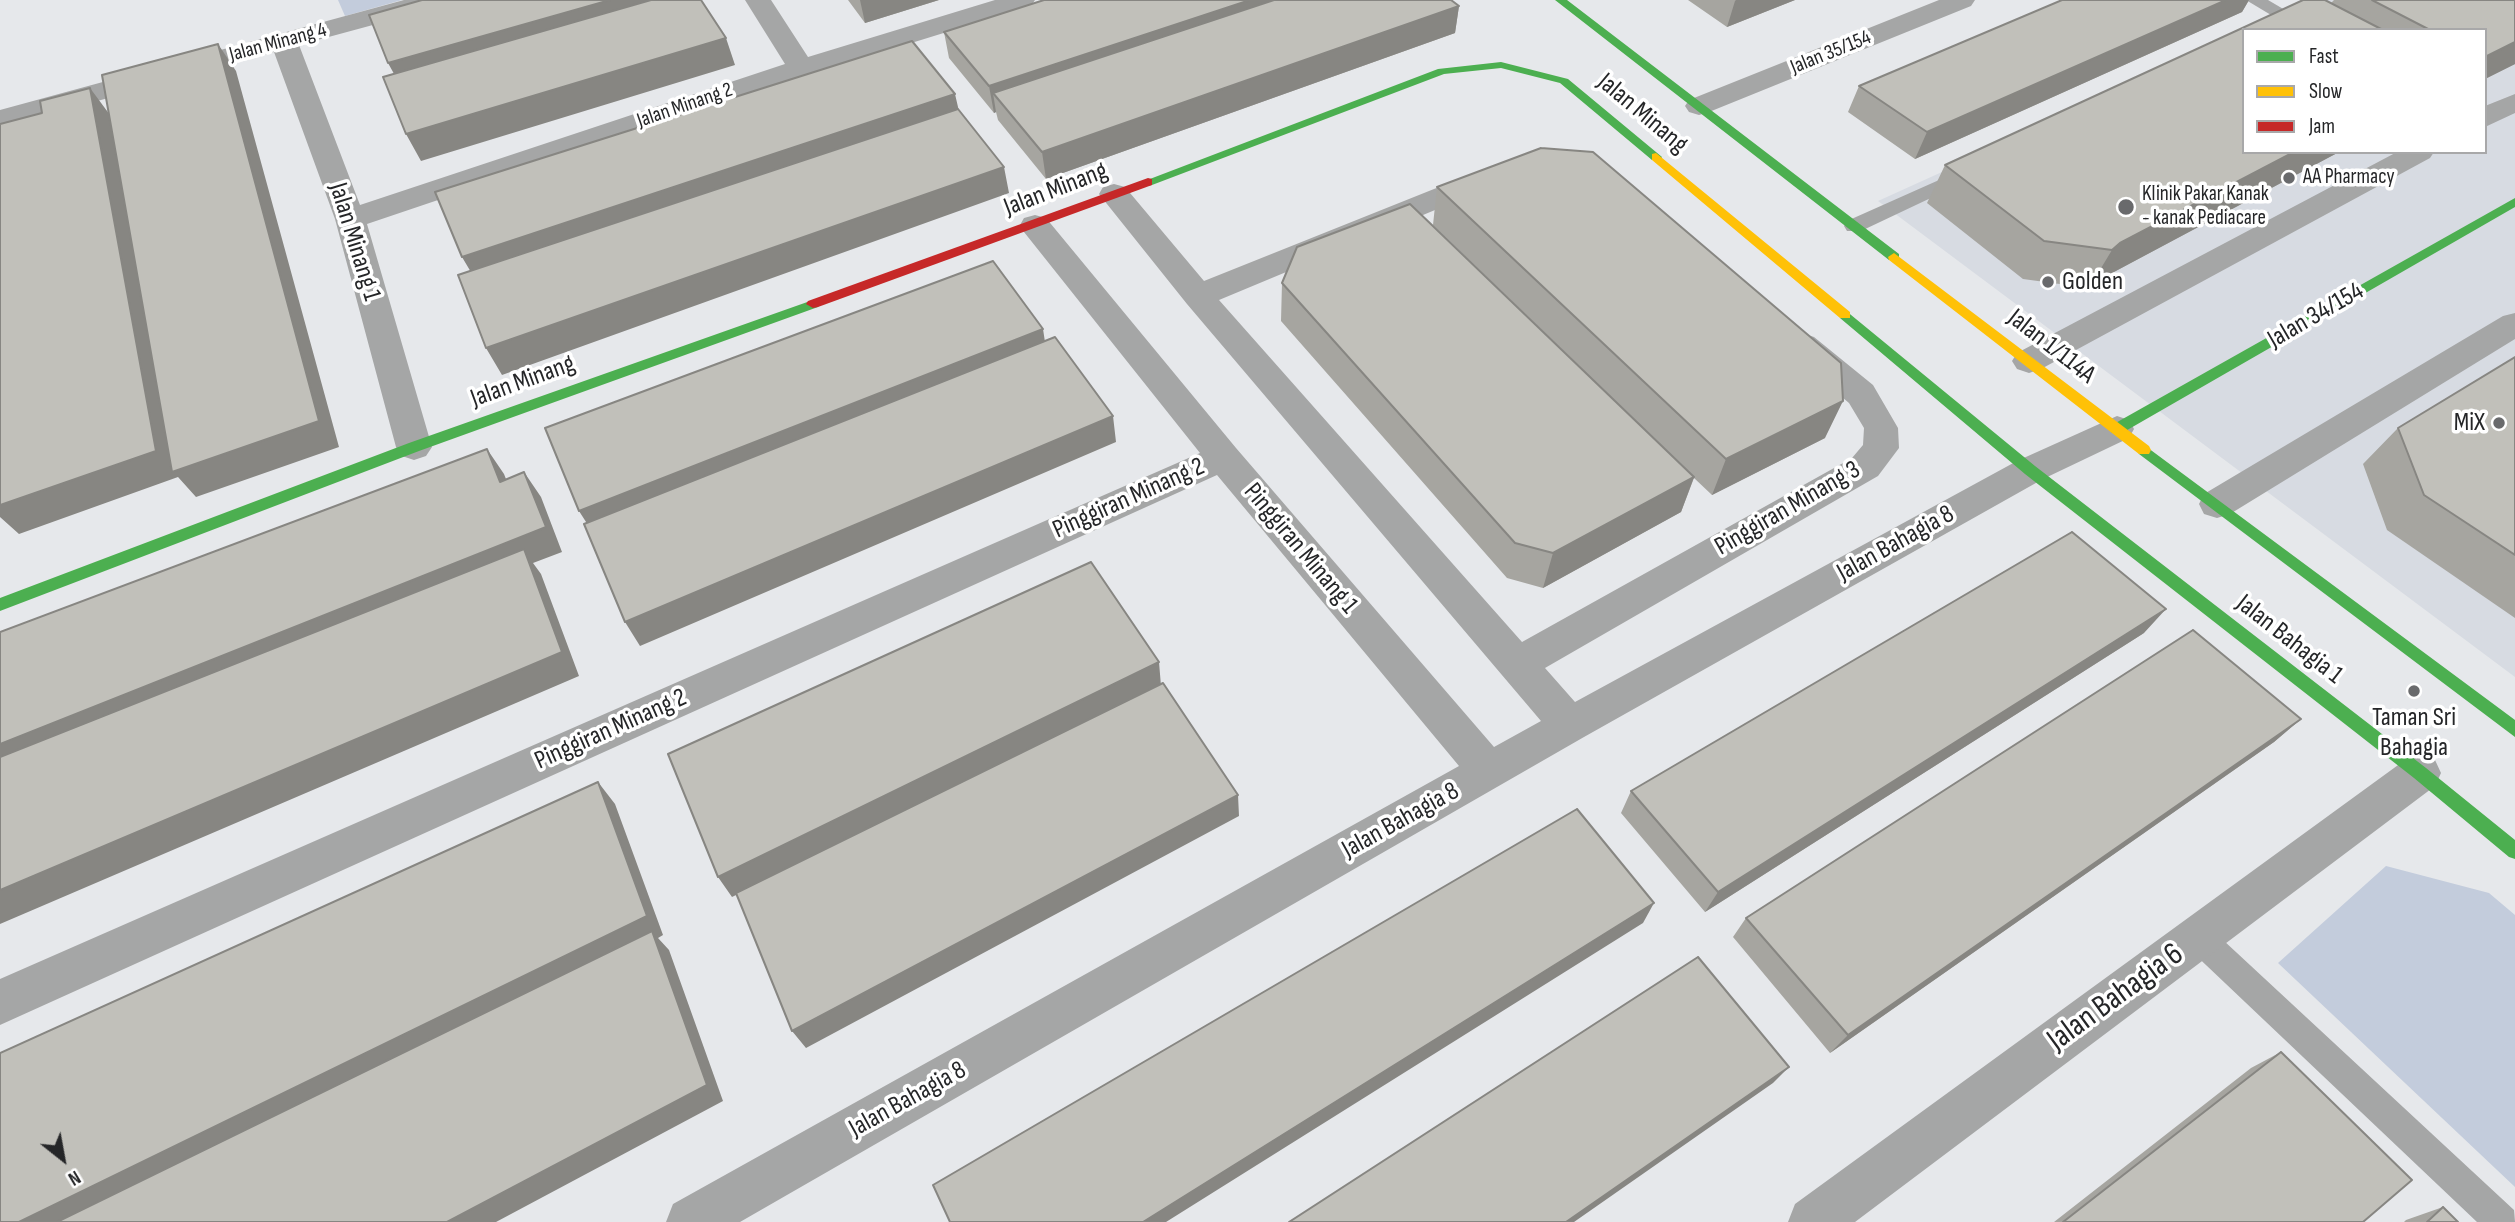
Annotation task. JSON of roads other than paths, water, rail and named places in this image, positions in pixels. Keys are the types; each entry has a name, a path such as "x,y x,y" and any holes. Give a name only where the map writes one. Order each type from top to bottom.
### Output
{"street":[{"name":"Jalan Minang 4","path":"0,119 434,0"},
{"path":"758,0 801,68"},
{"name":"Jalan Minang 2","path":"350,219 801,68 1022,0"},
{"name":"Jalan 1/114A","path":"1560,0 2117,429 2515,730"},
{"name":"Jalan 35/154","path":"1699,106 1962,0"},
{"name":"Jalan Minang 1","path":"284,41 350,219 414,447"},
{"name":"Jalan Minang","path":"0,605 414,447 1035,226 1442,71 1501,65 1564,81 2031,470"},
{"path":"2487,117 2515,102"},
{"path":"2029,361 2416,154"},
{"path":"1198,296 1516,165"},
{"path":"1114,194 1198,296 1570,725"},
{"name":"Jalan 34/154","path":"2117,429 2515,202"},
{"name":"Pinggiran Minang 1","path":"1035,226 1223,457 1489,772"},
{"name":"Pinggiran Minang 3","path":"1517,665 1865,467 1881,448 1881,428 1861,394 1778,324"},
{"path":"2217,504 2515,324"},
{"name":"Jalan Bahagia 8","path":"691,1222 1570,725 2031,470 2117,429"},
{"name":"Pinggiran Minang 2","path":"0,1002 1223,457"},
{"name":"Jalan Bahagia 1","path":"2031,470 2420,773 2515,851"},
{"name":"Jalan Bahagia 6","path":"1813,1222 2420,773"}],"lane":[{"path":"2255,0 2303,26 2318,11"},
{"path":"1854,226 1980,167"},
{"path":"2198,937 2502,1222"}],"place":[{"name":"AA Pharmacy","path":"2289,178"},
{"name":"Klinik Pakar Kanak - kanak Pediacare","path":"2126,207"},
{"name":"Golden","path":"2048,282"},
{"name":"MiX","path":"2499,423"},
{"name":"Taman Sri Bahagia","path":"2414,691"}]}
